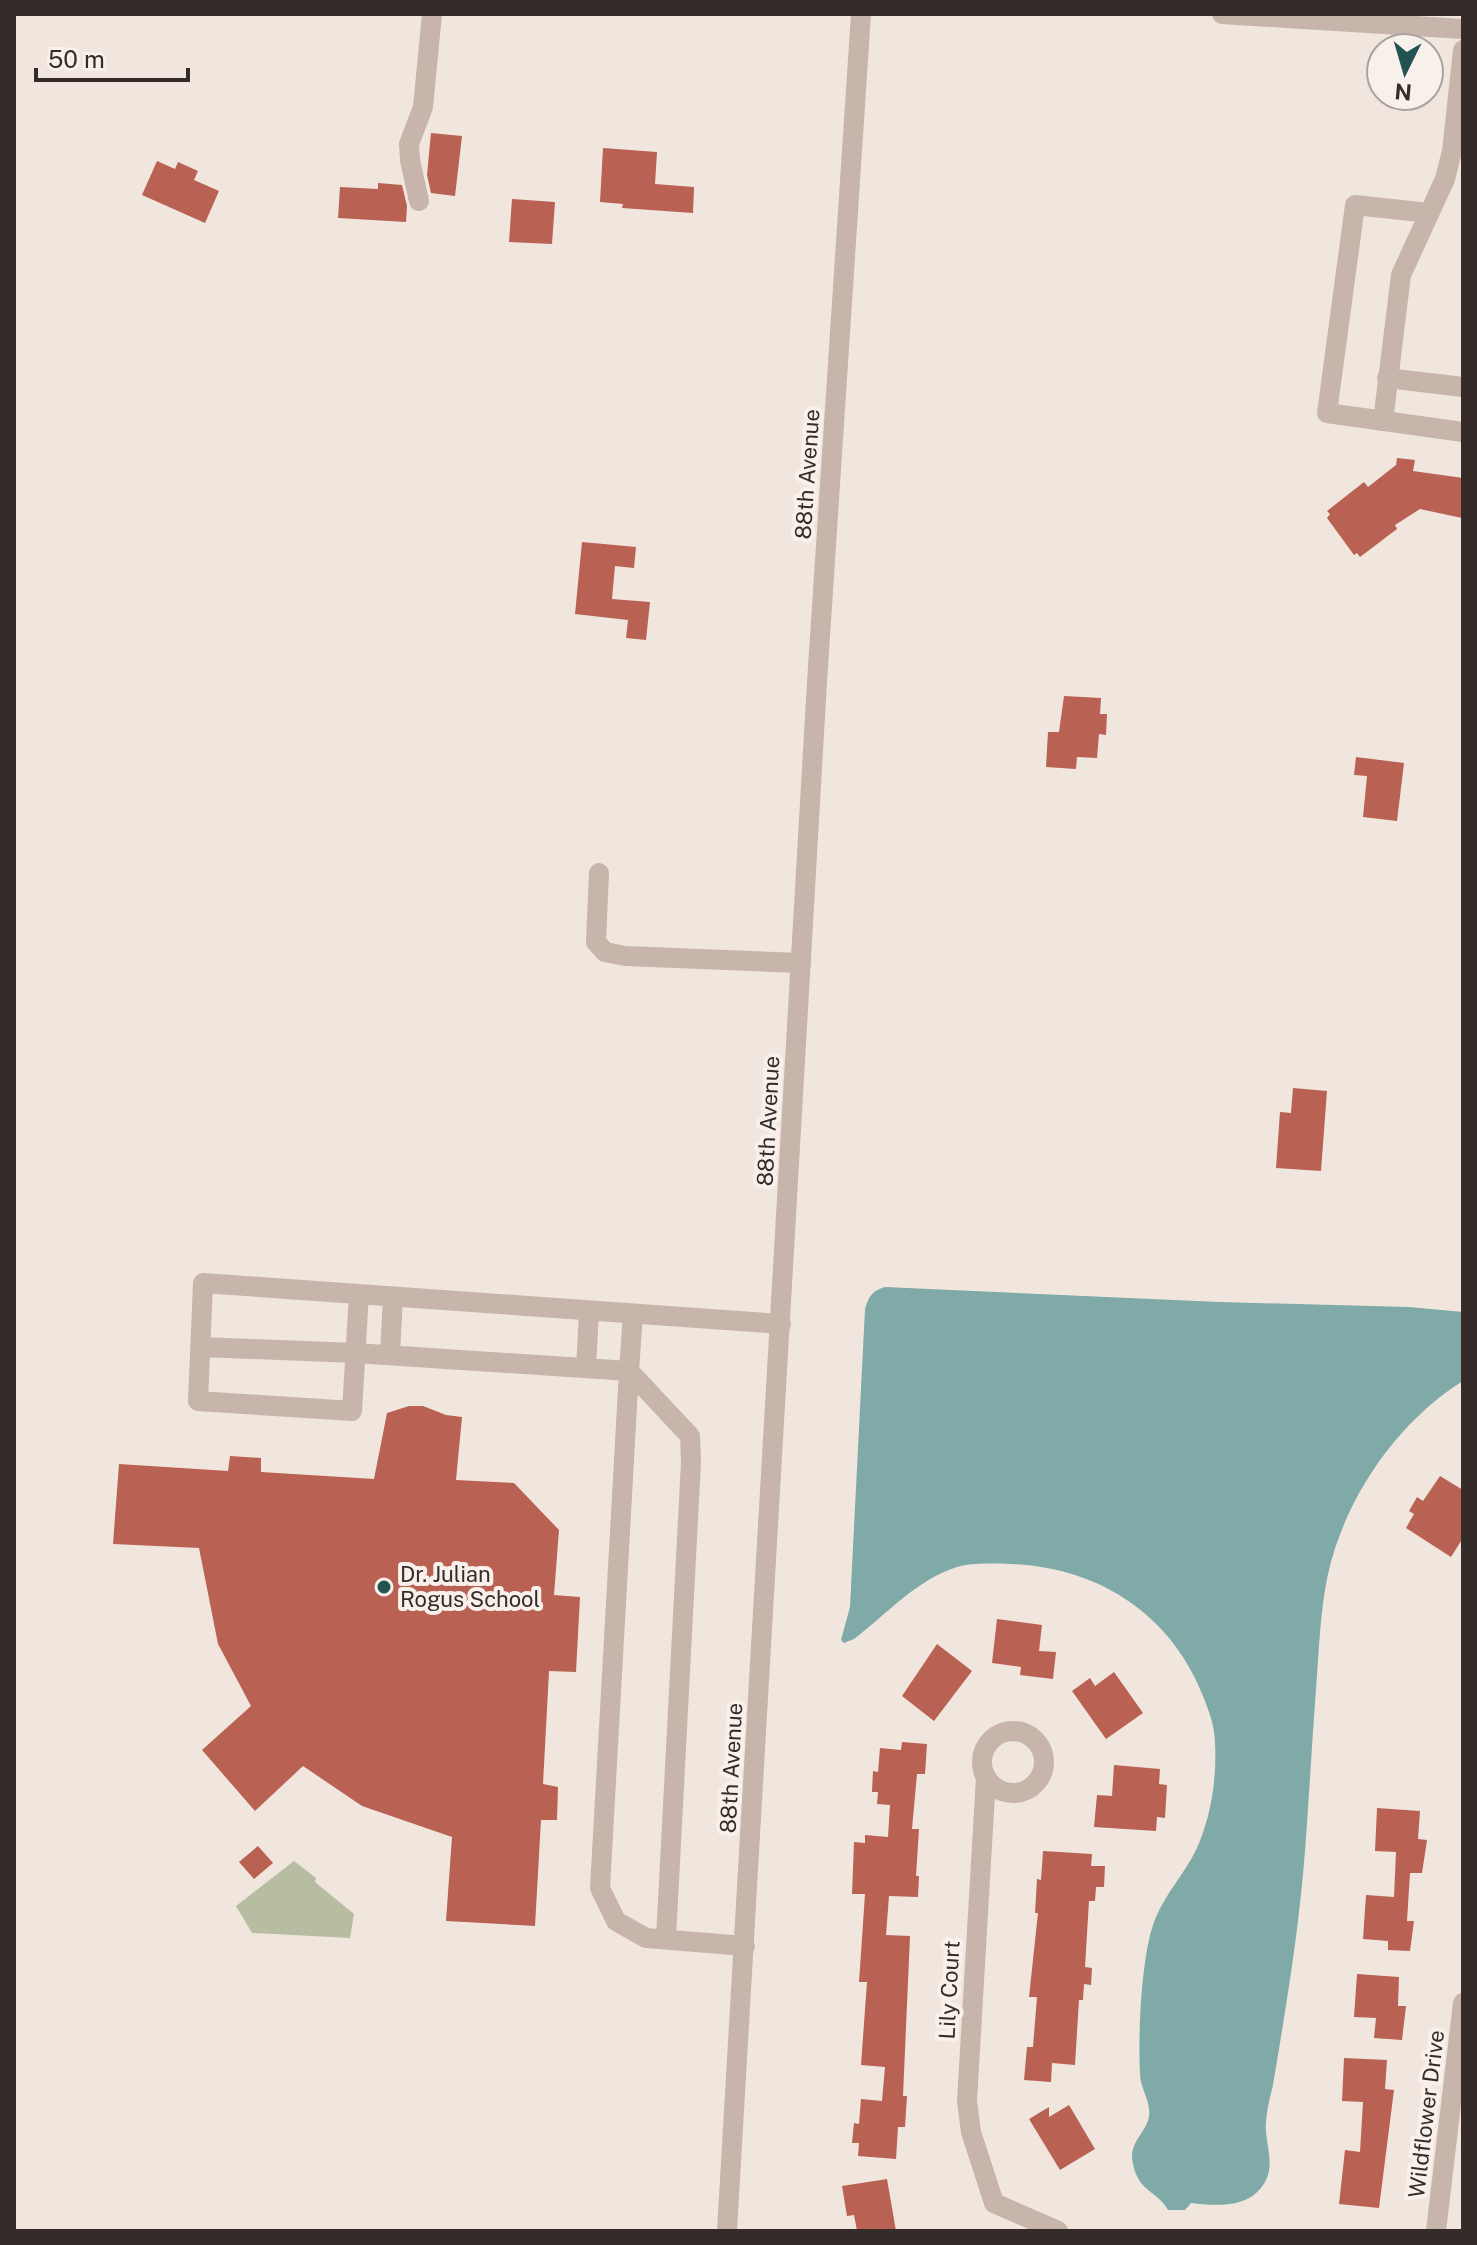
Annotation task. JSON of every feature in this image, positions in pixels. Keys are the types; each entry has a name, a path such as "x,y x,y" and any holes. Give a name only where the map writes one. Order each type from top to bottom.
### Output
{"street":[{"path":"419,201 409,144 423,107 432,14"},
{"name":"88th Avenue","path":"727,2231 816,697 861,14"},
{"path":"1222,14 1463,29"},
{"path":"1383,421 1401,275 1445,179 1452,151 1463,50"},
{"path":"1429,213 1355,205 1327,413 1463,432"},
{"path":"1387,378 1463,387"},
{"path":"599,873 596,942 605,952 625,956 801,963"},
{"path":"359,1294 352,1411 198,1401 203,1283 359,1294 589,1311 781,1324"},
{"path":"390,1355 393,1297"},
{"path":"586,1368 589,1311"},
{"path":"633,1314 600,1888 616,1921 646,1938 745,1946"},
{"path":"201,1347 355,1353 629,1371 690,1436 666,1939"},
{"name":"Lily Court","path":"986,1777 967,2101 971,2132 994,2203 1058,2231"},
{"name":"Wildflower Drive","path":"1436,2231 1463,2003"}],"green space":[{"path":"294,1861 354,1914 350,1938 252,1933 236,1906"}],"water":[{"path":"885,1287 1409,1307 1463,1312 1463,1381 1416,1418 1377,1464 1347,1518 1328,1574 1320,1631 1299,1910 1266,2121 1270,2166 1260,2189 1243,2201 1222,2205 1191,2203 1185,2210 1168,2210 1140,2181 1133,2164 1133,2148 1149,2117 1139,2058 1147,1951 1160,1908 1201,1838 1212,1798 1215,1770 1215,1737 1209,1713 1189,1667 1172,1641 1128,1600 1102,1585 1043,1567 1011,1564 963,1565 942,1573 915,1589 854,1639 844,1643 841,1640 850,1607 865,1309 872,1295"}],"building":[{"path":"431,133 462,136 455,196 431,193 427,175"},
{"path":"603,148 657,152 655,184 694,187 693,213 622,208 623,204 600,202"},
{"path":"157,161 175,169 178,162 198,171 194,180 219,191 205,223 142,195"},
{"path":"378,183 402,185 407,206 406,222 338,218 340,187 378,189"},
{"path":"512,199 555,202 552,244 509,242"},
{"path":"1397,458 1415,460 1413,471 1463,478 1462,518 1420,509 1395,525 1397,529 1360,557 1357,553 1354,555 1327,518 1330,514 1327,511 1364,482 1368,487 1396,465"},
{"path":"582,542 636,547 634,568 615,566 612,599 650,602 646,640 626,638 628,620 575,614"},
{"path":"1064,696 1101,698 1100,714 1107,714 1106,735 1099,734 1097,758 1077,757 1076,769 1046,767 1048,732 1059,732"},
{"path":"1356,757 1404,763 1397,821 1363,817 1367,776 1354,775"},
{"path":"1293,1088 1327,1091 1321,1171 1276,1168 1280,1112 1291,1113"},
{"name":"Dr. Julian Rogus School","path":"409,1406 423,1406 446,1415 462,1417 456,1480 514,1483 559,1530 554,1595 580,1597 576,1672 549,1671 543,1784 558,1787 557,1820 541,1820 535,1926 446,1921 452,1837 362,1806 303,1766 255,1811 202,1750 251,1706 218,1644 199,1548 113,1544 119,1464 228,1471 230,1456 261,1458 261,1472 374,1479 387,1413"},
{"path":"1440,1476 1463,1490 1463,1538 1451,1557 1406,1528 1414,1514 1409,1511 1417,1497 1423,1501"},
{"path":"997,1619 1042,1625 1039,1651 1056,1652 1053,1679 1020,1675 1021,1667 992,1663"},
{"path":"937,1644 972,1671 934,1721 902,1696"},
{"path":"1114,1672 1143,1713 1106,1739 1072,1691 1090,1678 1095,1686"},
{"path":"902,1742 927,1744 925,1774 917,1774 912,1829 919,1829 918,1897 889,1896 886,1935 910,1936 903,2096 907,2096 905,2127 898,2127 896,2159 858,2156 859,2143 852,2143 854,2123 859,2124 861,2099 882,2101 885,2067 861,2065 867,1982 859,1982 865,1894 852,1894 854,1842 865,1843 865,1835 888,1837 890,1805 877,1804 878,1792 872,1792 873,1771 878,1772 880,1748 901,1750"},
{"path":"1114,1765 1160,1769 1159,1784 1167,1785 1165,1818 1157,1817 1156,1831 1094,1827 1097,1795 1112,1796"},
{"path":"1377,1808 1420,1811 1418,1839 1427,1840 1422,1873 1410,1873 1407,1921 1414,1921 1410,1951 1388,1950 1388,1941 1363,1939 1366,1895 1394,1897 1396,1852 1375,1851"},
{"path":"258,1846 273,1863 254,1879 239,1862"},
{"path":"1043,1851 1092,1854 1091,1866 1105,1866 1104,1887 1096,1887 1095,1901 1089,1901 1085,1967 1092,1968 1091,1985 1084,1984 1083,2000 1079,2000 1075,2065 1052,2063 1051,2082 1024,2080 1027,2047 1033,2047 1037,1997 1029,1997 1038,1913 1035,1913 1037,1879 1041,1880"},
{"path":"1357,1974 1399,1977 1398,2006 1406,2006 1402,2040 1374,2038 1376,2018 1354,2017"},
{"path":"1344,2058 1387,2060 1385,2089 1394,2090 1379,2208 1339,2204 1345,2150 1360,2152 1363,2102 1342,2101"},
{"path":"1069,2105 1095,2149 1060,2170 1029,2119 1049,2107 1049,2117"},
{"path":"887,2179 896,2231 857,2231 854,2215 847,2216 842,2186"}],"place":[{"name":"Dr. Julian Rogus School","path":"384,1587"}]}
